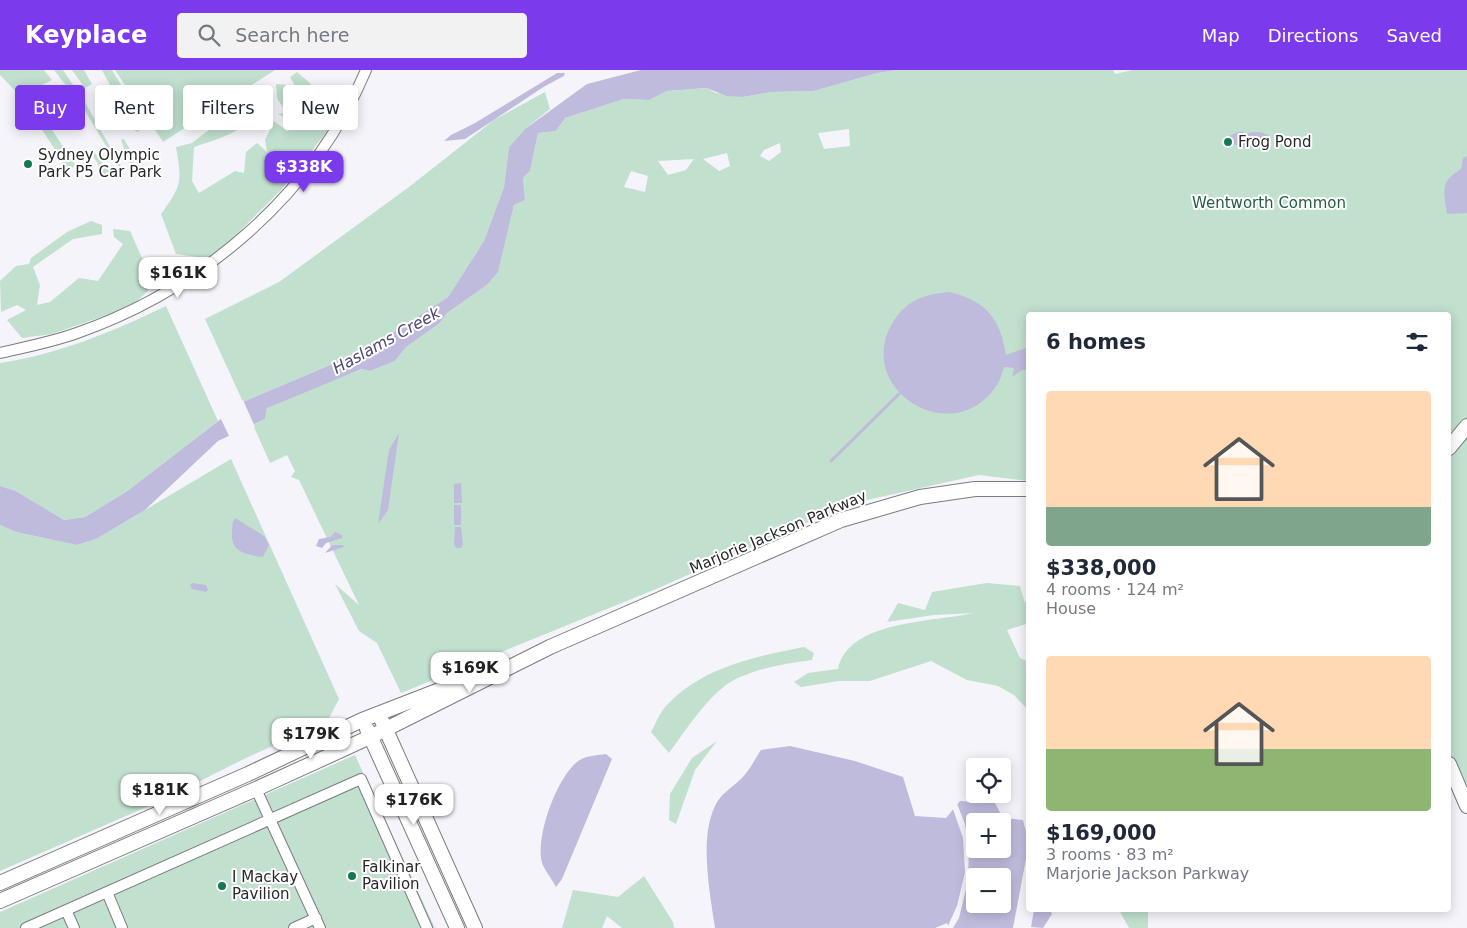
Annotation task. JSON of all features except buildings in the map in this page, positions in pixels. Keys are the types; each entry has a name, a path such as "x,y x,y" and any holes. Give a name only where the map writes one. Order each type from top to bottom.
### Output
{"main road":[{"path":"1451,446 1467,426"},
{"name":"Marjorie Jackson Parkway","path":"0,901 256,789 370,737 550,648 841,520 920,497 974,490 1026,489"},
{"name":"Marjorie Jackson Parkway","path":"0,883 248,774 378,713 550,648"},
{"path":"378,713 475,928"},
{"path":"362,720 457,928"},
{"path":"1451,769 1467,806"},
{"path":"248,774 256,789"}],"street":[{"path":"0,353 69,336 111,320 150,302 219,258 282,200 312,164 355,96 366,70"},
{"path":"26,928 361,779 427,928"},
{"path":"256,789 272,819 318,923 294,928"},
{"path":"107,892 122,928"},
{"path":"66,910 74,928"}],"green space":[{"path":"0,70 44,70 52,80 42,85 15,85 15,91 0,75"},
{"path":"54,70 63,70 73,85 66,85"},
{"path":"72,70 84,70 92,84 85,88 85,85 83,85"},
{"path":"102,70 112,70 121,85 110,85"},
{"path":"115,70 275,70 252,85 183,85 183,129 163,142 155,130 173,130 173,85 125,85"},
{"name":"Wentworth Common","path":"897,70 1113,70 1115,74 1133,70 1467,70 1467,792 1451,757 1451,312 1026,312 1026,481 979,475 867,500 813,520 656,589 401,693 377,643 359,631 335,584 359,605 299,480 291,477 295,471 287,455 270,463 253,425 265,419 267,408 278,402 363,369 370,371 395,361 406,347 440,323 447,313 487,285 498,271 514,205 525,200 523,178 530,171 538,133 556,131 565,118 624,99 649,100 667,91 706,88 716,93 743,97 771,92 814,91 877,73","holes":["849,129 850,146 824,149 818,133","780,143 781,152 769,161 760,156 764,150","727,153 730,166 719,171 703,159","694,159 686,170 668,175 658,161","631,171 648,176 645,192 624,187"]},
{"path":"297,72 312,85 295,85 290,77"},
{"path":"276,84 287,85 283,85 283,108 277,98"},
{"path":"545,92 550,109 525,129 509,147 504,187 484,241 448,297 368,349 243,402 205,319 279,282 409,187 494,120"},
{"path":"85,103 95,120 95,128 85,111"},
{"path":"274,121 283,130 328,130 281,190 212,259 176,254 161,214 179,183 176,147 192,143 209,130 238,130 194,147 192,181 199,193 235,171 244,173 246,152 257,143 267,152 265,140 270,130 273,130"},
{"path":"42,130 52,130 75,165 69,171"},
{"path":"96,130 101,130 122,168 120,169"},
{"path":"124,139 136,160 130,165 121,140"},
{"path":"94,152 112,175 106,178 92,154"},
{"path":"91,221 102,225 102,234 73,239 33,267 40,285 37,305 50,302 79,278 98,281 123,244 114,237 113,229 130,231 146,267 148,291 130,307 52,334 22,338 7,320 26,310 17,305 1,312 0,281 16,266 29,264 31,258 67,232"},
{"path":"166,306 218,421 126,492 85,517 64,520 16,491 0,486 0,363 43,354 85,341 126,325"},
{"path":"231,459 339,699 327,722 248,757 158,802 0,871 0,525 16,532 77,545 96,539"},
{"path":"987,583 1020,586 1025,603 1026,601 1026,624 1007,630 1020,658 1026,661 1026,708 1014,695 998,686 967,680 931,661 870,681 839,681 801,687 794,682 808,673 838,669 845,653 858,641 875,632 895,626 974,613 934,615 887,622 898,603 925,610 932,592"},
{"path":"804,647 814,653 812,660 758,671 730,682 701,710 669,753 651,732 667,705 697,681 748,660"},
{"path":"717,741 695,770 676,824 669,820 670,794 692,758"},
{"path":"355,755 435,928 0,928 0,912"},
{"path":"644,876 673,922 674,928 622,928 607,916 602,928 562,928 573,890 618,897"},
{"path":"1120,912 1148,912 1148,928 1129,928"}],"water":[{"name":"Haslams Creek","path":"641,70 897,70 877,73 814,91 771,92 743,97 727,96 706,88 667,91 649,100 624,99 565,118 556,131 538,133 530,171 523,178 525,200 514,205 498,272 487,285 447,313 440,323 406,347 395,361 370,371 362,369 267,408 265,419 218,441 145,510 96,539 77,545 16,532 0,525 0,486 16,491 64,520 85,517 126,492 243,402 368,349 448,297 484,241 504,187 509,147 525,129 587,84"},
{"path":"557,73 565,73 564,76 545,86 465,139 444,141 451,135 475,123"},
{"path":"1241,131 1246,134 1255,132 1265,134 1271,137 1270,143 1265,149 1259,146 1245,148 1236,145 1226,137"},
{"path":"1467,156 1467,213 1447,214 1444,194 1446,183 1449,178 1461,169 1463,158"},
{"path":"950,292 963,296 974,301 990,313 1000,331 1006,355 1026,348 1026,370 1022,370 1012,377 1014,368 1004,367 997,385 978,404 956,413 933,412 912,403 895,388 885,368 884,344 895,319 912,302 934,294"},
{"path":"399,433 388,510 378,524 389,450"},
{"path":"461,483 462,503 454,503 454,484"},
{"path":"454,505 461,505 461,525 454,525"},
{"path":"235,518 264,536 269,545 263,557 246,554 234,545 232,530"},
{"path":"455,527 461,527 463,545 461,548 456,548 454,544"},
{"path":"335,532 342,535 342,538 326,543 322,548 316,546 319,539 331,537"},
{"path":"332,545 343,545 344,547 325,553"},
{"path":"192,583 206,585 208,590 206,592 192,589 190,585"},
{"path":"790,746 855,761 903,777 915,816 946,818 960,801 966,801 966,803 995,803 1000,813 966,813 966,858 1011,858 1011,819 1023,820 1026,832 1026,859 1013,928 949,928 947,923 935,928 715,928 707,866 710,819 720,798 745,775 761,750"},
{"path":"606,754 612,759 562,879 556,887 543,866 541,852 544,825 549,810 562,781 577,762 587,757"},
{"path":"1034,912 1051,912 1052,914 1043,928 1031,927"}],"pier":[{"path":"243,400 255,427 230,438 220,417"},
{"path":"956,801 965,824 966,858 969,858 968,868 966,868 966,889 959,918 953,928 947,928 957,906 965,872 963,838 952,806"}],"waterway":[{"path":"831,461 899,394"}],"place":[{"name":"Frog Pond","path":"1228,142"},
{"name":"Sydney Olympic Park P5 Car Park","path":"28,164"},
{"name":"Falkinar Pavilion","path":"352,876"},
{"name":"I Mackay Pavilion","path":"222,886"}]}
